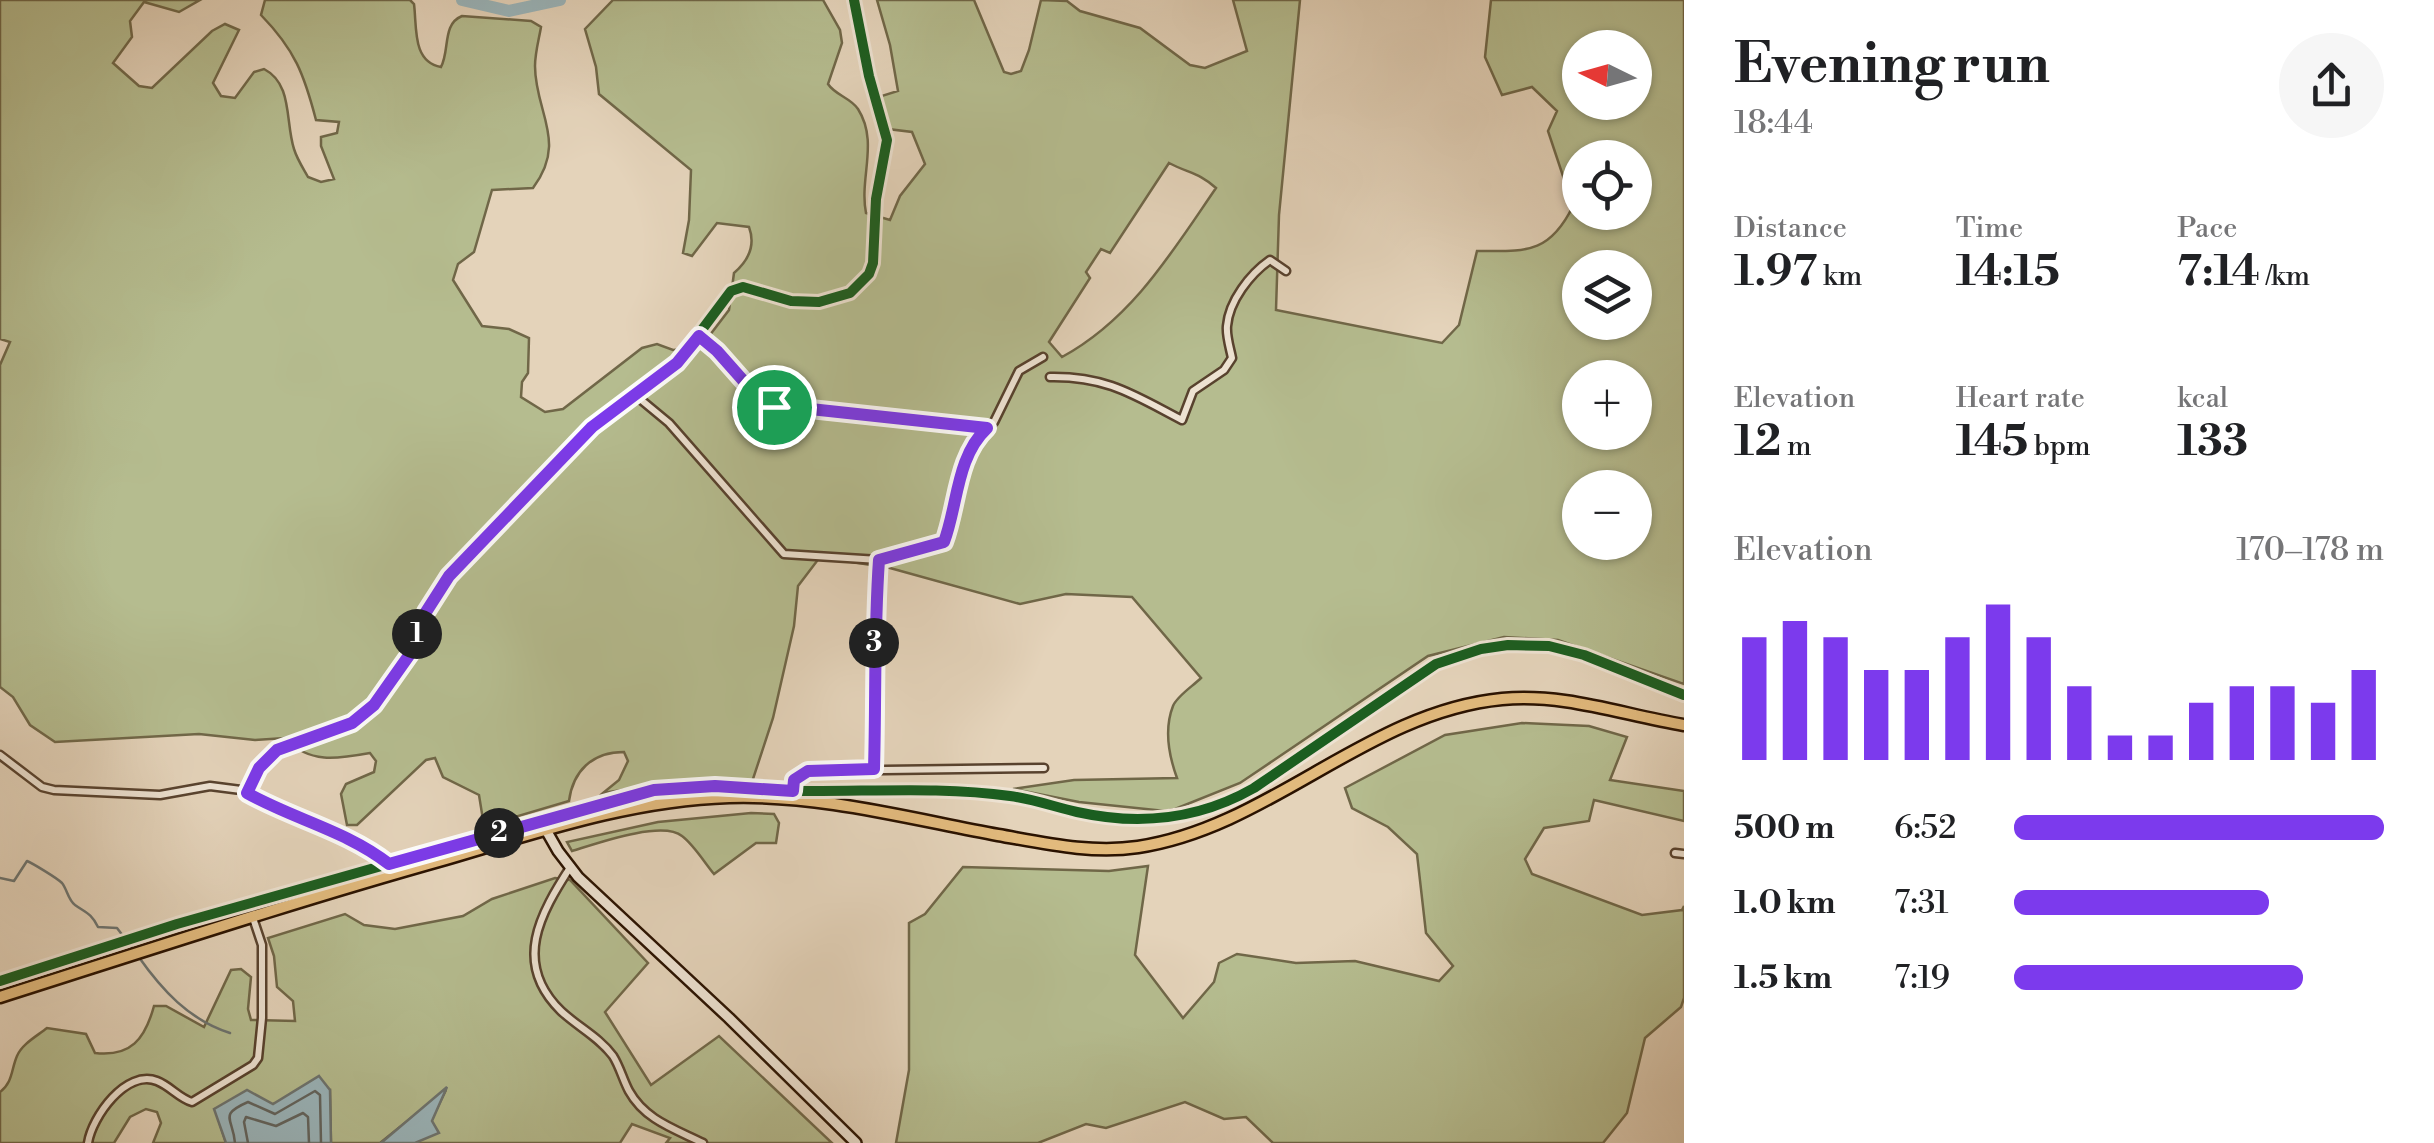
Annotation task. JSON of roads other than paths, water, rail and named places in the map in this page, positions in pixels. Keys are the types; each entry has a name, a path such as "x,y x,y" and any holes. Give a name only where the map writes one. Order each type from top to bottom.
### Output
{"highway":[{"path":"0,997 252,916 546,830 650,804 734,797 792,801 1064,847 1135,848 1190,836 1242,814 1394,730 1453,708 1499,699 1548,699 1684,725"}],"street":[{"path":"247,793 259,768 277,750 352,723 374,705 410,654 426,612 449,576 592,427 677,363 731,291 743,288 791,300 819,302 850,293 869,274 886,140 854,0"},
{"path":"1050,377 1074,376 1114,384 1182,420 1193,391 1224,370 1232,358 1226,330 1229,317 1256,270 1270,260 1286,271"},
{"path":"699,336 764,404 987,428"},
{"path":"634,394 669,423 784,554 879,560 944,542 975,442 994,422 1019,371 1044,356"},
{"path":"874,769 874,638 879,560"},
{"path":"0,754 42,787 54,790 160,795 210,786 247,793 314,826 366,845 389,864 394,874"},
{"path":"792,801 794,780 808,771 1044,768"},
{"path":"546,830 570,866 605,904 730,1018 856,1143"},
{"path":"570,866 548,902 535,937 536,972 558,1008 596,1037 614,1058 638,1106 652,1118 703,1143"},
{"path":"88,1143 94,1122 121,1088 146,1079 192,1102 253,1065 260,1052 262,945 252,916"}],"water":[{"path":"319,1076 330,1090 331,1143 226,1143 214,1109 247,1090 273,1104"},
{"path":"447,1087 432,1121 439,1133 415,1143 381,1143"}],"waterway":[{"path":"462,0 509,11 560,0"},
{"path":"0,878 14,881 30,862 62,883 73,903 91,916 98,927 117,928 133,949"},
{"path":"138,956 178,1002 202,1020 230,1033"}]}
